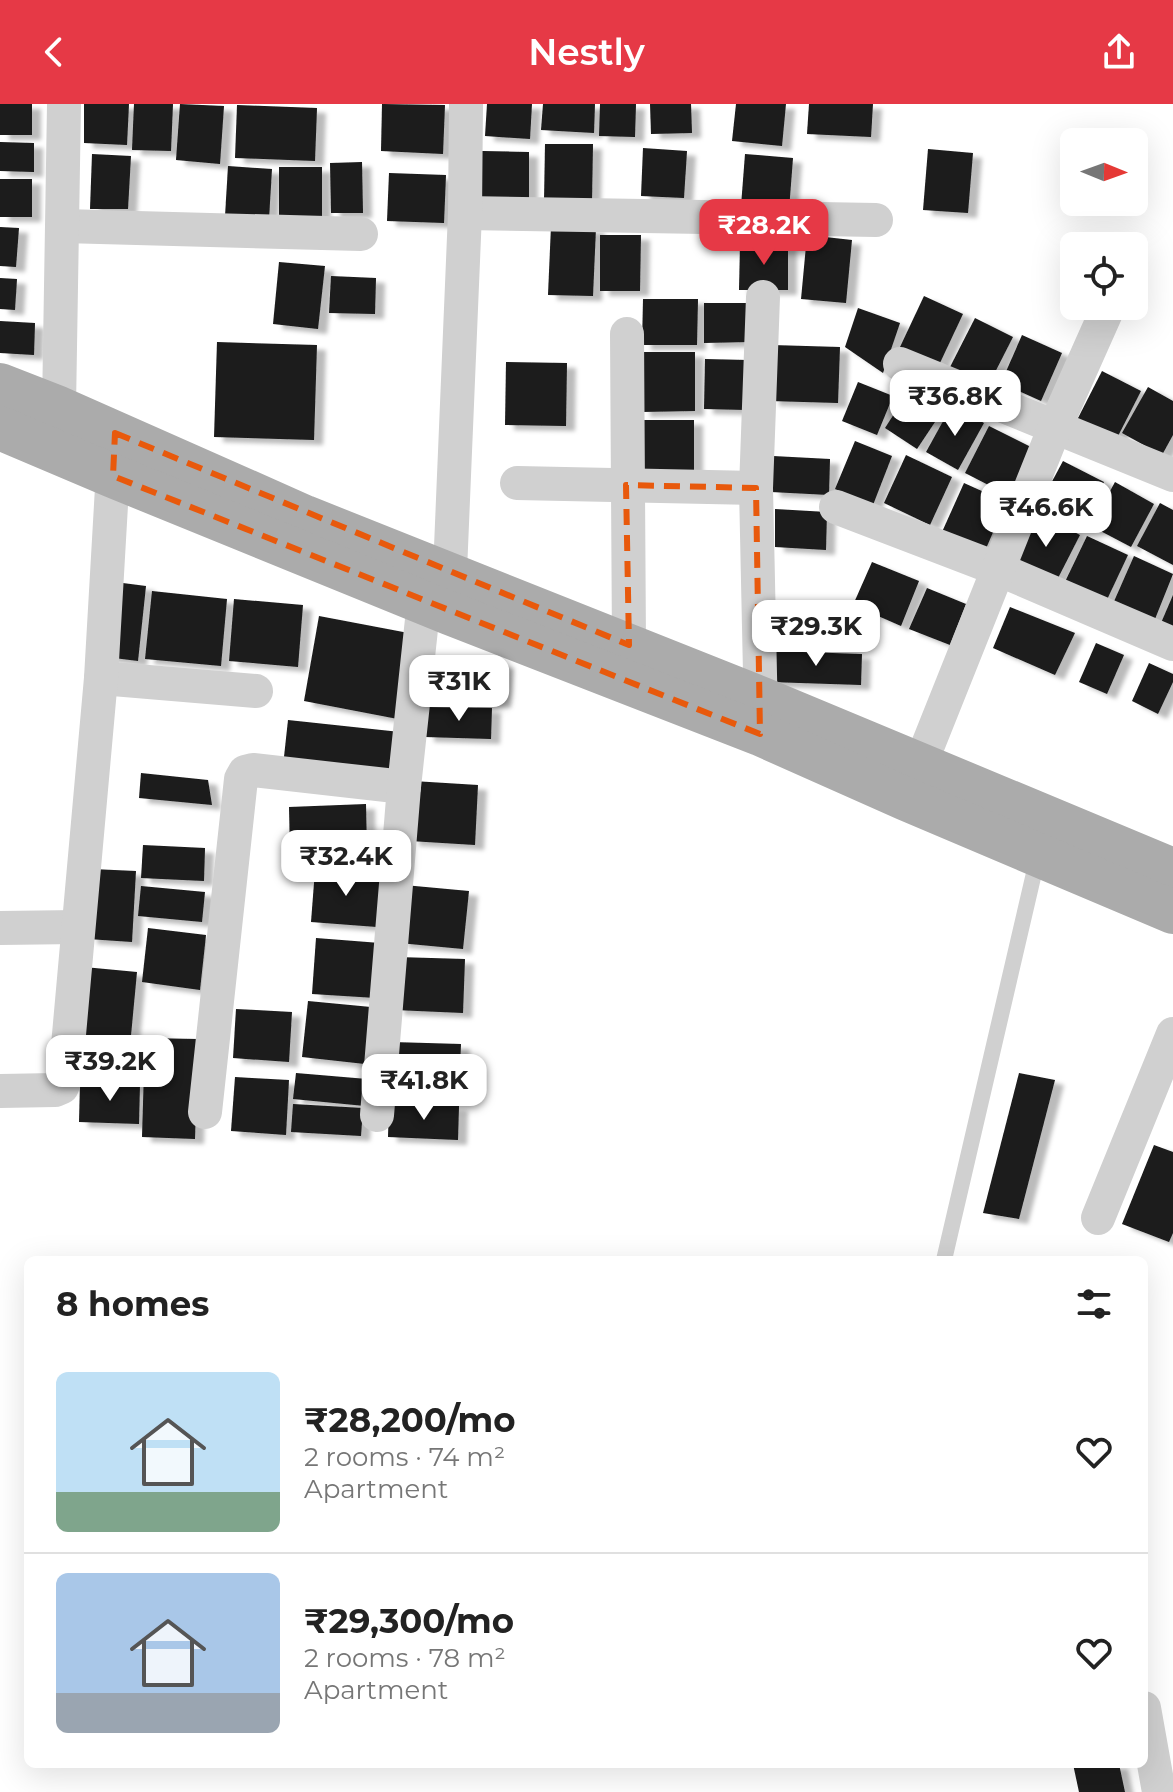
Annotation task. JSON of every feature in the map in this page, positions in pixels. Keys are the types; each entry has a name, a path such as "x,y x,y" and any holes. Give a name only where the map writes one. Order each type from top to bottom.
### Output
{"main road":[{"path":"0,385 305,517 441,596 629,645 761,716 1038,855 1173,912"},
{"path":"0,428 113,476 761,716 920,765 1173,870"}],"street":[{"path":"59,408 64,104"},
{"path":"377,1115 404,787 441,596 465,213 466,104"},
{"path":"465,213 876,220"},
{"path":"63,226 361,234"},
{"path":"761,716 756,488 763,297"},
{"path":"920,765 1055,427 1103,320"},
{"path":"627,334 629,645"},
{"path":"900,364 1173,475"},
{"path":"0,1091 55,1090 62,1087 65,1079 101,678 115,433"},
{"path":"517,483 756,488"},
{"path":"836,507 998,569 1173,644"},
{"path":"101,678 256,691"},
{"path":"205,1112 241,779 245,772 253,770 404,787"},
{"path":"0,928 78,927"},
{"path":"1098,1218 1173,1034"},
{"path":"1148,1730 1159,1792"}],"lane":[{"path":"945,1256 1038,855"}],"highlighted area":[{"path":"115,433 629,645 626,485 756,488 760,734 113,476"}],"building":[{"path":"0,104 32,104 32,135 0,135"},
{"path":"84,104 129,104 127,145 84,143"},
{"path":"134,104 173,104 171,151 132,150"},
{"path":"180,104 224,106 220,164 176,160"},
{"path":"382,104 445,105 443,154 381,151"},
{"path":"487,104 532,104 530,139 485,136"},
{"path":"543,104 595,104 594,133 541,130"},
{"path":"600,104 636,104 635,137 599,136"},
{"path":"650,104 691,104 692,133 651,134"},
{"path":"736,104 786,104 782,146 732,141"},
{"path":"809,104 873,104 871,137 807,134"},
{"path":"237,105 317,108 315,161 235,158"},
{"path":"0,142 34,143 34,172 0,171"},
{"path":"545,144 593,144 592,201 544,201"},
{"path":"643,148 687,151 684,198 641,196"},
{"path":"928,149 973,153 968,213 923,210"},
{"path":"482,151 529,152 529,200 482,200"},
{"path":"92,154 131,156 128,209 90,209"},
{"path":"745,154 793,158 789,210 741,206"},
{"path":"362,162 363,213 331,213 330,163"},
{"path":"228,166 272,169 269,219 225,216"},
{"path":"279,167 322,167 322,219 279,218"},
{"path":"389,173 446,175 444,223 387,221"},
{"path":"0,179 32,179 32,217 0,217"},
{"path":"551,226 596,228 593,296 548,295"},
{"path":"0,227 19,228 16,267 0,266"},
{"path":"600,235 641,235 640,291 600,291"},
{"path":"807,235 852,240 846,303 801,299"},
{"path":"740,244 788,244 788,290 739,290"},
{"path":"279,262 325,266 318,329 273,324"},
{"path":"331,276 376,278 375,314 329,313"},
{"path":"0,278 17,279 15,310 0,309"},
{"path":"924,296 963,314 939,365 900,347"},
{"path":"643,299 698,299 697,345 642,345"},
{"path":"704,303 749,303 749,342 704,343"},
{"path":"858,308 900,323 883,373 845,347"},
{"path":"975,318 1013,337 987,388 949,369"},
{"path":"0,321 35,323 34,355 0,353"},
{"path":"1022,335 1062,353 1041,401 1001,383"},
{"path":"217,342 317,345 314,440 214,437"},
{"path":"772,345 840,347 838,403 770,401"},
{"path":"641,352 695,352 695,411 641,412"},
{"path":"705,359 748,360 746,410 704,409"},
{"path":"506,362 567,363 566,426 505,425"},
{"path":"1102,371 1141,391 1116,440 1077,420"},
{"path":"858,382 893,396 877,435 842,421"},
{"path":"1148,387 1173,401 1173,435 1162,455 1122,433"},
{"path":"910,389 943,410 917,449 885,428"},
{"path":"952,405 984,423 958,470 926,452"},
{"path":"639,420 694,420 694,477 638,477"},
{"path":"989,426 1033,448 1010,496 965,473"},
{"path":"855,441 892,456 873,505 835,489"},
{"path":"906,455 952,477 930,525 884,503"},
{"path":"773,456 830,459 829,495 771,492"},
{"path":"1063,461 1104,482 1082,524 1041,502"},
{"path":"1115,482 1154,504 1131,547 1091,526"},
{"path":"964,483 1006,502 985,551 942,532"},
{"path":"1160,503 1173,510 1173,565 1137,546"},
{"path":"775,509 827,512 826,550 775,547"},
{"path":"1038,513 1080,535 1055,584 1012,562"},
{"path":"1087,536 1128,555 1104,606 1063,586"},
{"path":"1134,556 1173,574 1153,624 1112,606"},
{"path":"872,562 919,581 901,626 853,605"},
{"path":"115,582 146,586 138,661 106,657"},
{"path":"927,588 966,604 950,645 909,629"},
{"path":"152,591 227,599 221,666 145,659"},
{"path":"1173,595 1173,628 1161,623"},
{"path":"234,599 303,605 298,667 229,661"},
{"path":"1010,607 1075,633 1055,675 993,648"},
{"path":"319,616 419,635 403,720 304,701"},
{"path":"1096,643 1124,655 1107,694 1079,682"},
{"path":"772,651 862,654 861,685 770,682"},
{"path":"428,658 505,663 502,703 426,697"},
{"path":"1149,663 1173,674 1173,682 1158,714 1132,701"},
{"path":"426,707 492,708 491,739 425,737"},
{"path":"288,720 400,732 395,778 283,766"},
{"path":"141,773 208,780 212,805 139,798"},
{"path":"413,781 478,785 475,845 410,841"},
{"path":"366,804 367,852 290,854 289,807"},
{"path":"143,845 205,848 204,881 141,878"},
{"path":"92,869 136,871 132,942 88,939"},
{"path":"315,870 381,875 377,927 311,922"},
{"path":"404,885 469,891 463,949 399,943"},
{"path":"141,886 205,892 202,922 138,916"},
{"path":"148,928 206,935 200,990 142,982"},
{"path":"316,938 380,943 376,998 312,994"},
{"path":"397,957 465,959 463,1013 395,1010"},
{"path":"84,967 137,972 128,1067 75,1062"},
{"path":"308,1001 371,1007 365,1064 302,1057"},
{"path":"236,1009 292,1012 289,1062 233,1058"},
{"path":"145,1038 198,1039 195,1139 142,1137"},
{"path":"392,1042 461,1044 459,1094 390,1091"},
{"path":"296,1073 367,1079 365,1106 293,1099"},
{"path":"1019,1073 1055,1080 1019,1219 983,1213"},
{"path":"235,1077 289,1080 286,1135 231,1131"},
{"path":"80,1082 140,1084 139,1124 79,1122"},
{"path":"389,1103 459,1106 458,1140 388,1137"},
{"path":"293,1104 363,1108 361,1136 291,1132"},
{"path":"1154,1145 1173,1152 1173,1233 1169,1242 1122,1224"},
{"path":"1074,1768 1120,1768 1125,1792 1079,1792"}]}
